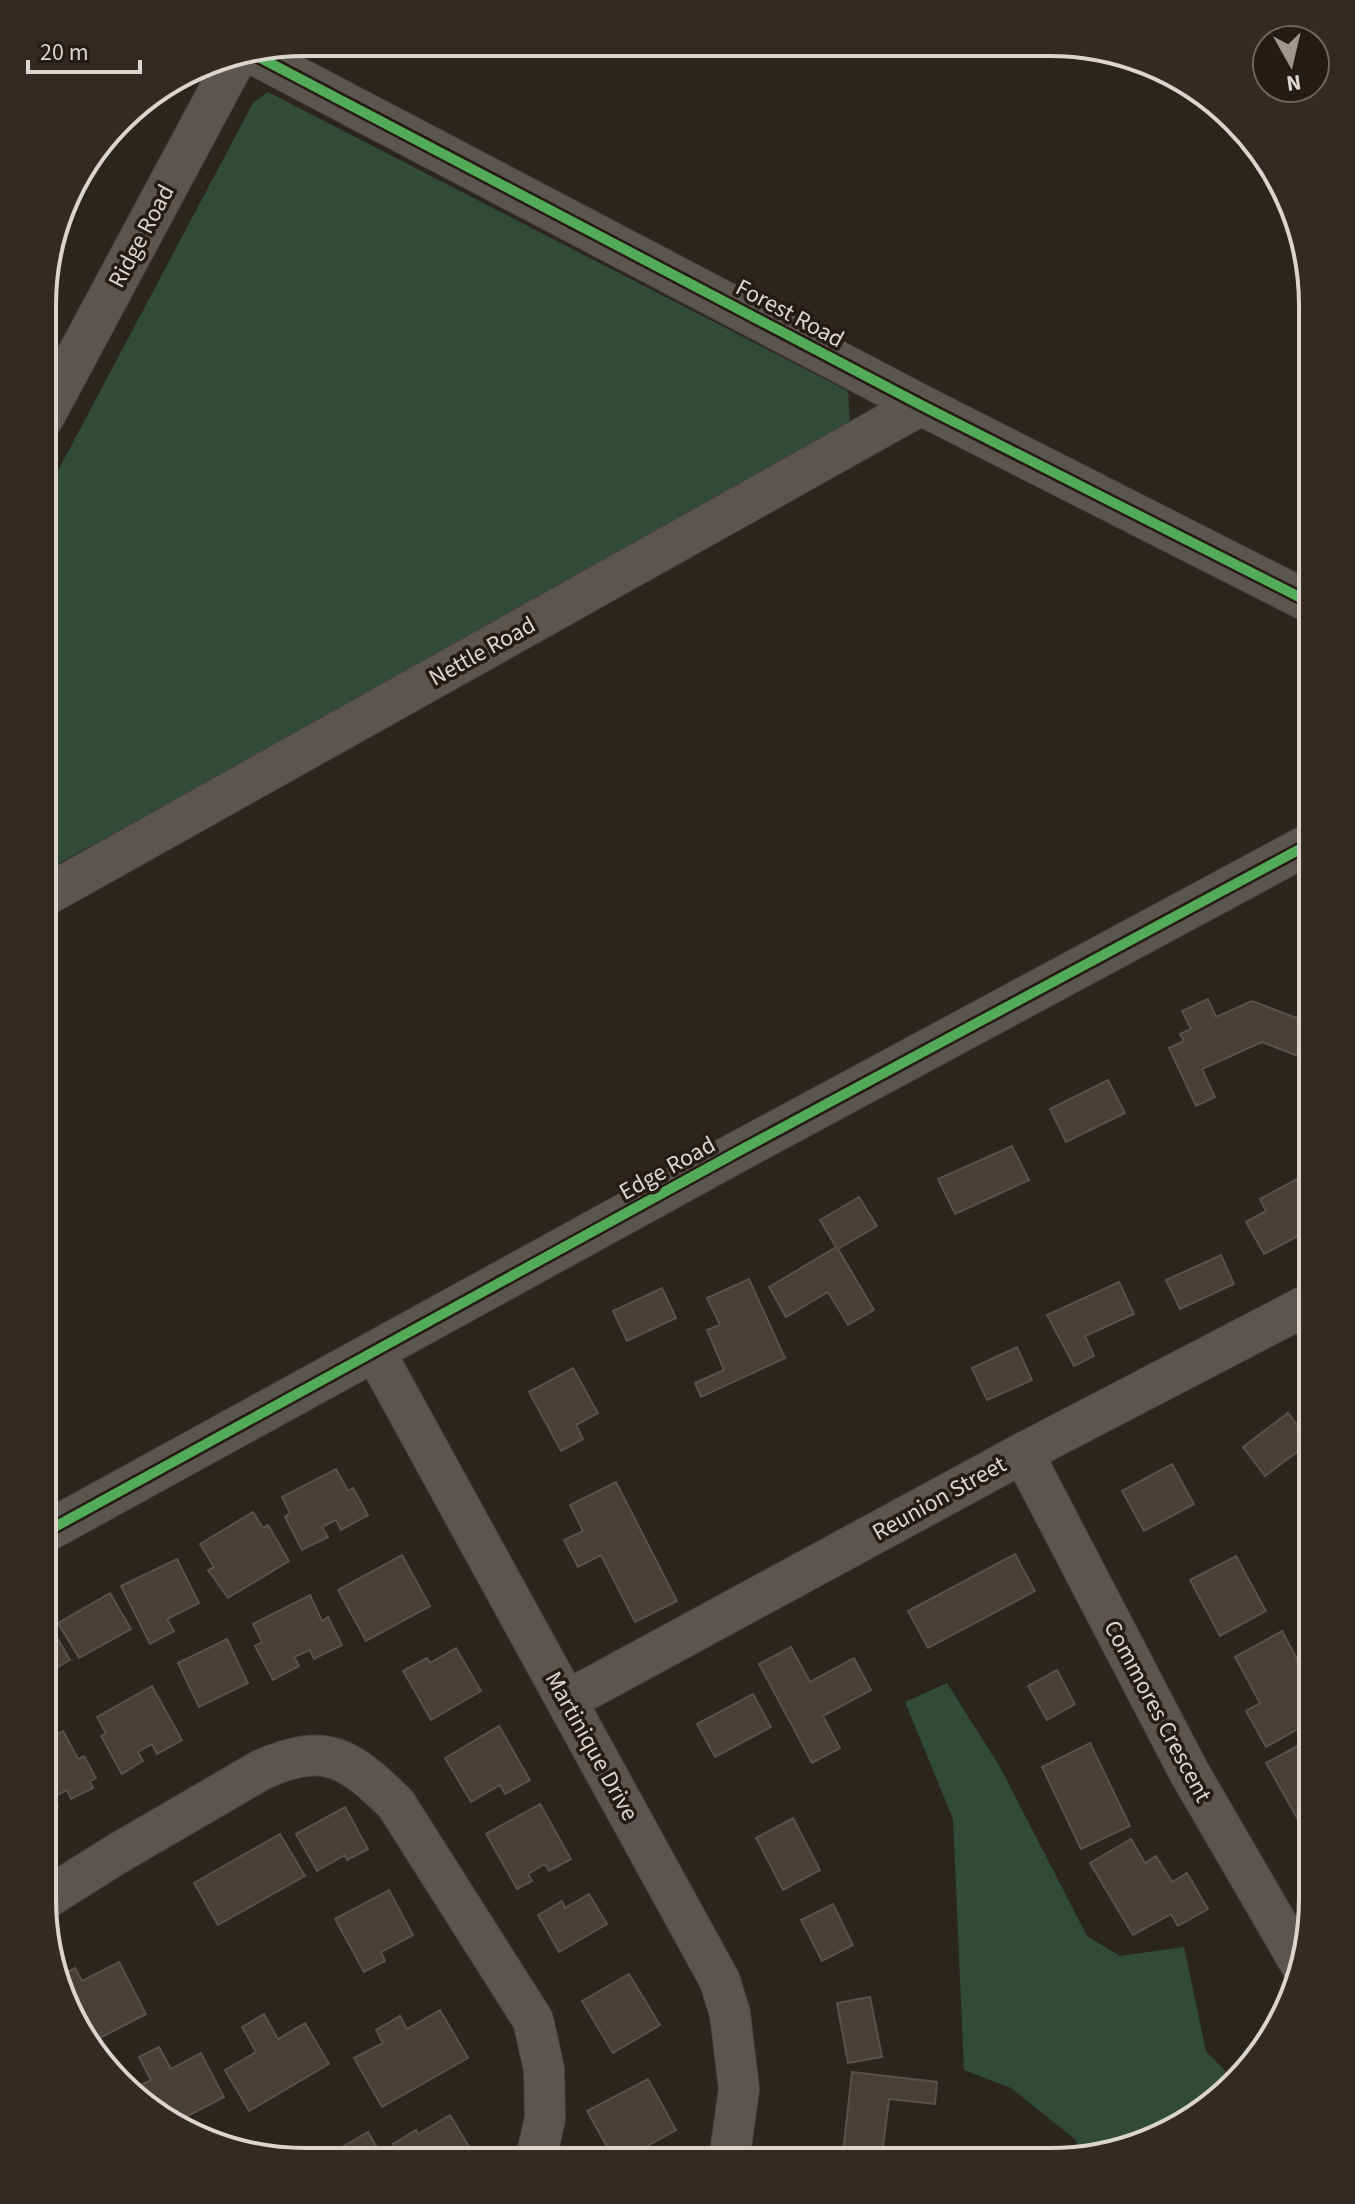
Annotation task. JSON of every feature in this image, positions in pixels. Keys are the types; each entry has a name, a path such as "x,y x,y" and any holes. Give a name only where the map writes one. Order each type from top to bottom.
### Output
{"street":[{"name":"Forest Road","path":"264,60 921,405 1299,597"},
{"name":"Ridge Road","path":"56,395 232,67"},
{"name":"Nettle Road","path":"56,890 921,405"},
{"name":"Edge Road","path":"56,1526 739,1151 1299,850"},
{"name":"Reunion Street","path":"568,1700 1023,1453 1298,1310"},
{"name":"Martinique Drive","path":"375,1352 720,1981 730,2014 739,2089 731,2148"},
{"name":"Commores Crescent","path":"1023,1453 1189,1772 1293,1951"},
{"path":"56,1892 115,1855 283,1760 322,1755 348,1763 396,1804 533,2020 545,2081 545,2118 537,2148"}],"green space":[{"path":"268,92 848,391 850,423 824,446 56,865 56,474 253,103"},
{"path":"947,1683 1000,1767 1087,1936 1120,1956 1184,1947 1206,2051 1228,2073 1202,2097 1146,2129 1115,2140 1079,2146 1076,2140 1011,2088 964,2070 953,1819 905,1702"}],"building":[{"path":"1208,999 1216,1017 1252,1001 1299,1019 1298,1056 1262,1042 1202,1069 1215,1097 1196,1106 1169,1048 1184,1041 1180,1034 1191,1029 1182,1011"},
{"path":"1108,1080 1125,1113 1066,1142 1050,1109"},
{"path":"1012,1146 1029,1180 955,1214 938,1179"},
{"path":"1297,1179 1298,1182 1298,1236 1264,1254 1246,1222 1266,1211 1260,1199"},
{"path":"859,1197 877,1226 838,1249 874,1310 848,1325 828,1292 786,1317 769,1287 836,1247 820,1220"},
{"path":"1221,1255 1234,1284 1180,1309 1166,1280"},
{"path":"749,1279 785,1358 701,1397 695,1383 724,1370 707,1330 720,1325 707,1298"},
{"path":"1119,1282 1134,1314 1085,1336 1094,1356 1074,1366 1047,1315"},
{"path":"662,1288 676,1318 627,1341 613,1311"},
{"path":"1017,1347 1032,1380 987,1400 972,1368"},
{"path":"573,1368 598,1413 576,1425 583,1439 561,1451 529,1392"},
{"path":"1288,1413 1298,1427 1298,1451 1265,1476 1243,1447"},
{"path":"1172,1464 1194,1504 1144,1531 1122,1491"},
{"path":"336,1469 348,1491 353,1488 368,1515 341,1530 336,1520 322,1527 328,1537 302,1550 285,1517 290,1513 282,1497"},
{"path":"616,1482 677,1601 635,1622 601,1555 578,1567 564,1540 583,1531 570,1505"},
{"path":"253,1512 263,1528 268,1525 289,1561 228,1598 208,1570 214,1567 200,1544"},
{"path":"1015,1554 1035,1591 928,1648 908,1611"},
{"path":"402,1555 430,1606 366,1641 338,1590"},
{"path":"1236,1556 1266,1611 1220,1636 1190,1580"},
{"path":"177,1559 199,1603 167,1619 174,1631 150,1644 121,1586"},
{"path":"110,1593 131,1629 79,1658 58,1623"},
{"path":"310,1595 322,1621 328,1617 342,1645 314,1659 310,1650 294,1657 299,1666 273,1680 255,1646 262,1642 253,1624"},
{"path":"1282,1631 1298,1661 1298,1729 1266,1747 1246,1711 1260,1703 1235,1657"},
{"path":"56,1636 70,1660 56,1668"},
{"path":"227,1639 248,1683 199,1707 178,1663"},
{"path":"791,1647 810,1682 854,1658 871,1690 823,1716 840,1748 812,1763 759,1664"},
{"path":"456,1648 481,1691 431,1720 403,1671 427,1658 430,1663"},
{"path":"1057,1670 1075,1704 1047,1720 1028,1686"},
{"path":"152,1686 182,1740 157,1754 152,1744 138,1752 143,1761 122,1774 101,1736 106,1733 97,1717"},
{"path":"753,1694 771,1727 715,1757 697,1724"},
{"path":"499,1726 530,1780 505,1794 500,1785 471,1802 445,1758"},
{"path":"63,1731 78,1759 84,1756 96,1778 90,1781 93,1788 71,1799 67,1790 56,1796 56,1735"},
{"path":"1090,1743 1130,1826 1081,1849 1042,1767"},
{"path":"1298,1746 1298,1820 1266,1763"},
{"path":"540,1804 571,1859 549,1871 545,1864 528,1874 532,1881 517,1889 486,1834"},
{"path":"345,1807 368,1849 347,1860 345,1855 317,1871 296,1834"},
{"path":"793,1818 820,1870 783,1890 756,1838"},
{"path":"280,1834 305,1876 218,1925 194,1883"},
{"path":"1131,1839 1145,1863 1156,1856 1172,1882 1187,1873 1208,1909 1178,1926 1171,1914 1133,1935 1090,1863"},
{"path":"389,1890 413,1935 381,1952 385,1961 364,1972 335,1919"},
{"path":"589,1894 607,1924 559,1952 538,1915 562,1901 565,1908"},
{"path":"833,1904 853,1945 822,1961 801,1920"},
{"path":"119,1962 146,2014 99,2039 75,1995 67,1972 75,1968 82,1981"},
{"path":"629,1974 660,2025 613,2053 582,2001"},
{"path":"870,1997 882,2057 848,2063 837,2003"},
{"path":"440,2010 468,2058 382,2107 354,2058 383,2043 376,2030 400,2016 407,2029"},
{"path":"264,2014 278,2039 305,2023 329,2064 249,2111 225,2070 256,2052 242,2027"},
{"path":"159,2047 171,2069 201,2053 224,2097 185,2117 140,2085 151,2080 139,2057"},
{"path":"852,2072 937,2082 935,2104 889,2099 883,2148 843,2148"},
{"path":"648,2079 676,2130 643,2148 608,2148 587,2111"},
{"path":"450,2115 470,2148 396,2148 393,2144 416,2130 418,2134"},
{"path":"368,2132 377,2148 341,2148"}],"cycle path":[{"path":"264,60 921,405 1299,597"},
{"path":"56,1526 739,1151 1299,850"}]}
